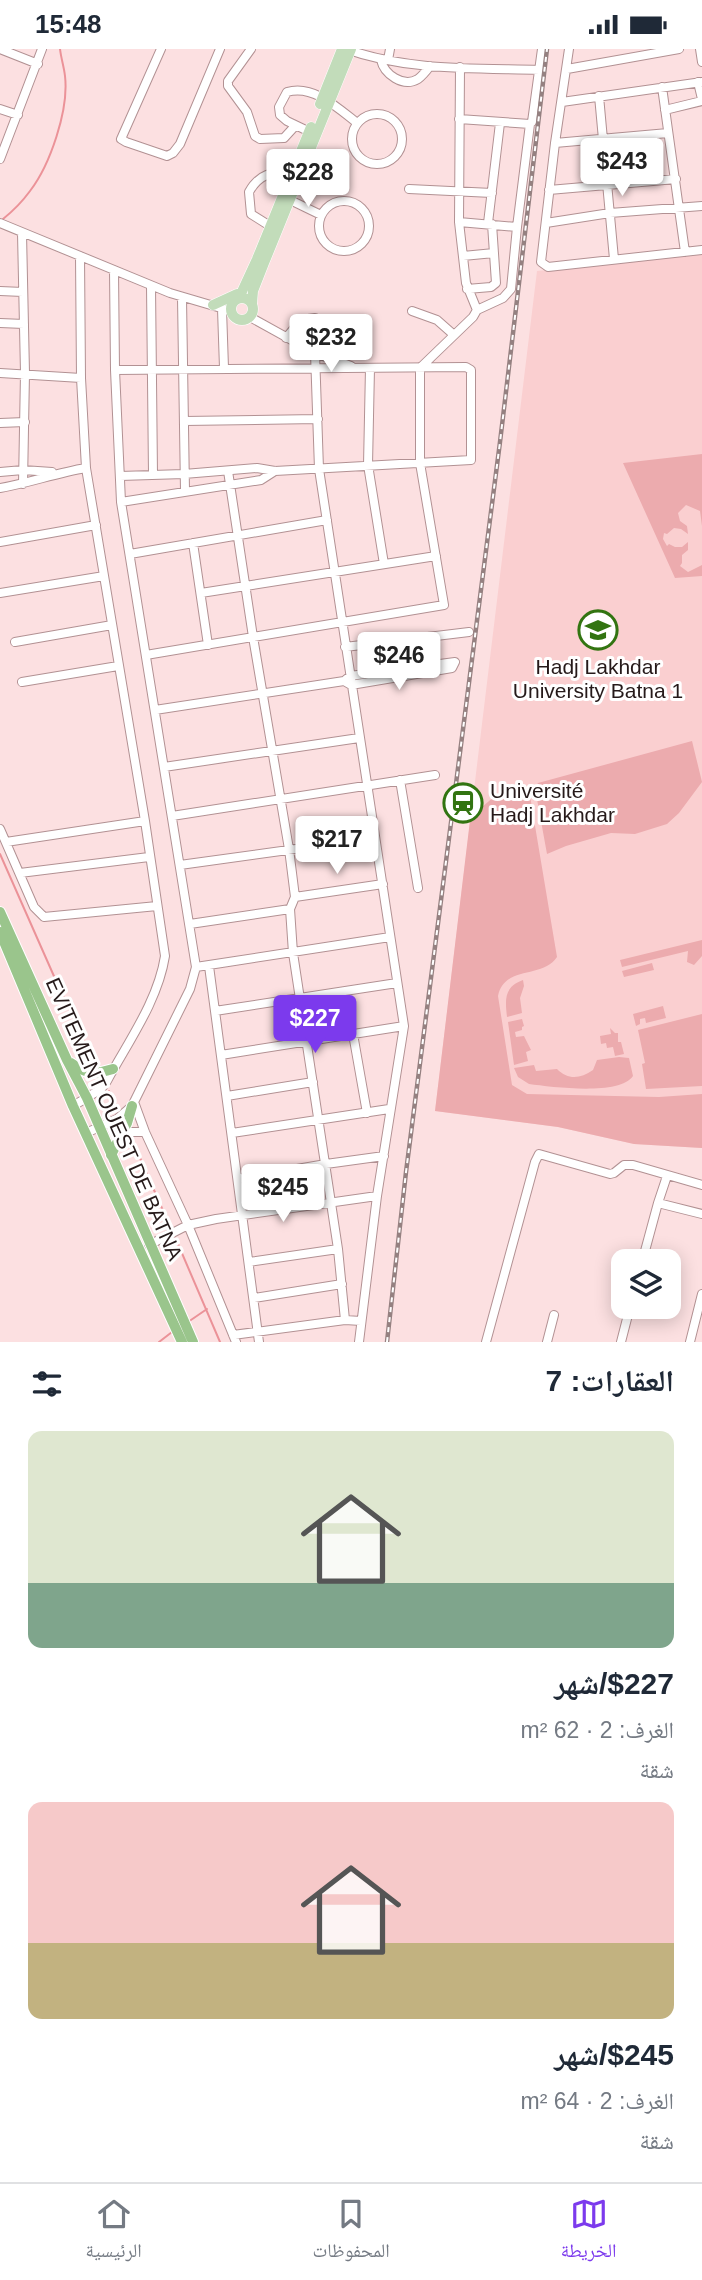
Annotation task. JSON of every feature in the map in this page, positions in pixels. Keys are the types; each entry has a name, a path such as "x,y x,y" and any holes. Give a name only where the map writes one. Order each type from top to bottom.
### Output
{"highway":[{"name":"EVITEMENT OUEST DE BATNA","path":"0,912 111,1155 154,1242 180,1324 182,1342"},
{"name":"EVITEMENT OUEST DE BATNA","path":"0,932 86,1133 180,1324 193,1342"},
{"path":"67,1060 83,1071 95,1074 113,1069"},
{"path":"111,1155 133,1104"}],"main road":[{"path":"222,308 240,320 250,317 254,309 253,291 286,198 348,49"},
{"path":"222,308 241,294 270,226 286,198 292,173 312,133"},
{"path":"241,294 252,303"},
{"path":"222,308 241,294"}],"street":[{"path":"0,49 38,64"},
{"path":"0,159 42,49"},
{"path":"161,49 121,139 167,156 180,144 220,49"},
{"path":"251,49 228,81 228,86 247,112 255,137 284,138 295,126"},
{"path":"348,49 385,60 430,66 539,70"},
{"path":"390,49 383,66 388,73 404,81 417,80 430,66"},
{"path":"146,655 444,605 419,463 420,368 477,310 503,298 511,289 530,124 542,49"},
{"path":"569,49 541,263 544,265 702,250"},
{"path":"567,69 679,49"},
{"path":"700,49 702,62"},
{"path":"460,67 459,222 467,289 477,310"},
{"path":"562,102 700,82 702,100 665,110"},
{"path":"662,87 685,252"},
{"path":"312,133 283,118 278,111 284,94 302,90 326,99 357,123"},
{"path":"599,96 614,259"},
{"path":"0,109 18,115"},
{"path":"376,113 391,117 402,134 402,145 398,154 385,163 374,164 364,160 356,153 352,143 357,123 365,116 376,113"},
{"path":"459,119 530,124"},
{"path":"467,289 494,285 490,224 500,123"},
{"path":"555,143 668,133"},
{"path":"270,226 251,214 249,192 261,176 278,172 292,173"},
{"path":"549,190 676,179"},
{"path":"409,189 492,193"},
{"path":"286,198 321,215"},
{"path":"337,202 356,205 366,216 366,237 351,250 335,249 321,236 321,215 337,202"},
{"path":"546,223 610,213 702,206"},
{"path":"459,222 517,227"},
{"path":"0,223 182,298 222,308 224,368"},
{"path":"22,233 25,373 23,484"},
{"path":"463,256 494,253"},
{"path":"74,1106 101,1089 148,1007 165,956 86,468 80,378 80,256"},
{"path":"86,1133 117,1119 133,1104 190,989 196,967 121,502 114,270"},
{"path":"151,286 153,475"},
{"path":"0,291 23,292"},
{"path":"182,298 185,491"},
{"path":"412,311 438,320 454,335"},
{"path":"250,317 315,353 356,368"},
{"path":"286,338 301,320 315,318 327,326 327,357"},
{"path":"0,323 24,324"},
{"path":"315,353 319,469 348,681 404,1026 389,1109 359,1342"},
{"path":"115,370 466,367 471,370 471,460 120,476"},
{"path":"370,368 368,465 384,564"},
{"path":"0,373 80,378"},
{"path":"184,421 318,419"},
{"path":"0,423 25,422"},
{"path":"0,488 23,484 59,472 86,468"},
{"path":"0,473 23,470 59,472"},
{"path":"228,471 289,849 295,897 290,909 293,953 326,1164 345,1320"},
{"path":"121,502 261,480 275,471"},
{"path":"130,554 327,520"},
{"path":"0,541 96,525"},
{"path":"193,543 208,645"},
{"path":"201,593 436,556"},
{"path":"0,593 104,576"},
{"path":"15,642 112,625"},
{"path":"345,647 469,632"},
{"path":"155,710 348,681 452,669 455,662 348,681"},
{"path":"22,681 118,666"},
{"path":"164,767 359,738"},
{"path":"172,815 435,775"},
{"path":"400,780 418,888"},
{"path":"6,842 145,821"},
{"path":"0,829 34,907 44,917 157,906"},
{"path":"180,865 374,838"},
{"path":"20,873 149,857"},
{"path":"295,897 383,884"},
{"path":"190,924 290,909"},
{"path":"196,967 390,937"},
{"path":"209,966 259,1342"},
{"path":"215,1011 397,983"},
{"path":"221,1055 404,1026"},
{"path":"353,1034 367,1113"},
{"path":"227,1096 313,1082"},
{"path":"133,1104 234,1339 257,1332 345,1320 362,1321"},
{"path":"232,1133 389,1109"},
{"path":"123,1132 145,1132"},
{"path":"486,1342 539,1154 610,1174 624,1164 633,1165 702,1185"},
{"path":"238,1179 384,1156"},
{"path":"646,1249 667,1176"},
{"path":"154,1242 185,1227 242,1215 377,1196"},
{"path":"658,1203 702,1214"},
{"path":"249,1262 338,1249"},
{"path":"254,1298 342,1284"},
{"path":"690,1342 702,1294"},
{"path":"547,1342 554,1315"},
{"path":"621,1342 627,1319"}],"shaded area":[{"name":"Hadj Lakhdar University Batna 1","path":"702,254 702,1148 634,1144 558,1127 435,1111 537,271"},
{"path":"702,454 702,526 700,511 686,505 678,513 680,521 687,526 688,534 674,528 667,534 664,533 663,539 667,546 669,544 675,547 682,547 688,542 688,550 682,555 680,566 688,572 702,565 702,576 675,578 623,463"},
{"path":"692,741 702,782 679,813 667,824 635,834 611,833 547,854 535,788 538,783"},
{"path":"525,787 529,790 557,957 543,968 508,980 498,996 512,1085 527,1094 659,1097 702,1094 702,1148 634,1144 558,1127 435,1111 471,812 476,812 495,796"},
{"path":"702,940 702,956 694,965 687,962 688,951 622,967 620,960"},
{"path":"652,963 654,970 624,977 622,971"},
{"path":"523,980 520,998 522,1013 507,1017 507,994 512,986"},
{"path":"663,1006 666,1018 646,1023 645,1018 640,1019 640,1024 636,1026 633,1014"},
{"path":"702,1014 702,1086 646,1089 642,1064 645,1063 638,1030"},
{"path":"522,1019 524,1026 522,1030 515,1032 516,1037 524,1036 531,1050 526,1052 528,1061 514,1065 508,1022"},
{"path":"610,1028 618,1033 618,1042 621,1042 624,1054 615,1056 613,1047 607,1048 606,1043 601,1044 600,1036 611,1034"},
{"path":"629,1058 633,1076 626,1082 600,1088 529,1084 518,1077 514,1068 534,1065 536,1071 557,1069 570,1077 579,1077 593,1070 597,1060"}],"waterway":[{"path":"3,219 30,191 57,137 65,90 60,49"},
{"path":"0,854 97,1067"},
{"path":"109,1091 118,1110"},
{"path":"130,1135 171,1229"},
{"path":"175,1237 220,1342"},
{"path":"188,1322 207,1309"},
{"path":"159,1342 172,1332"}],"railway":[{"path":"387,1342 547,49"}],"place":[{"name":"Hadj Lakhdar University Batna 1","path":"598,630"},
{"name":"Université Hadj Lakhdar","path":"463,803"}]}
